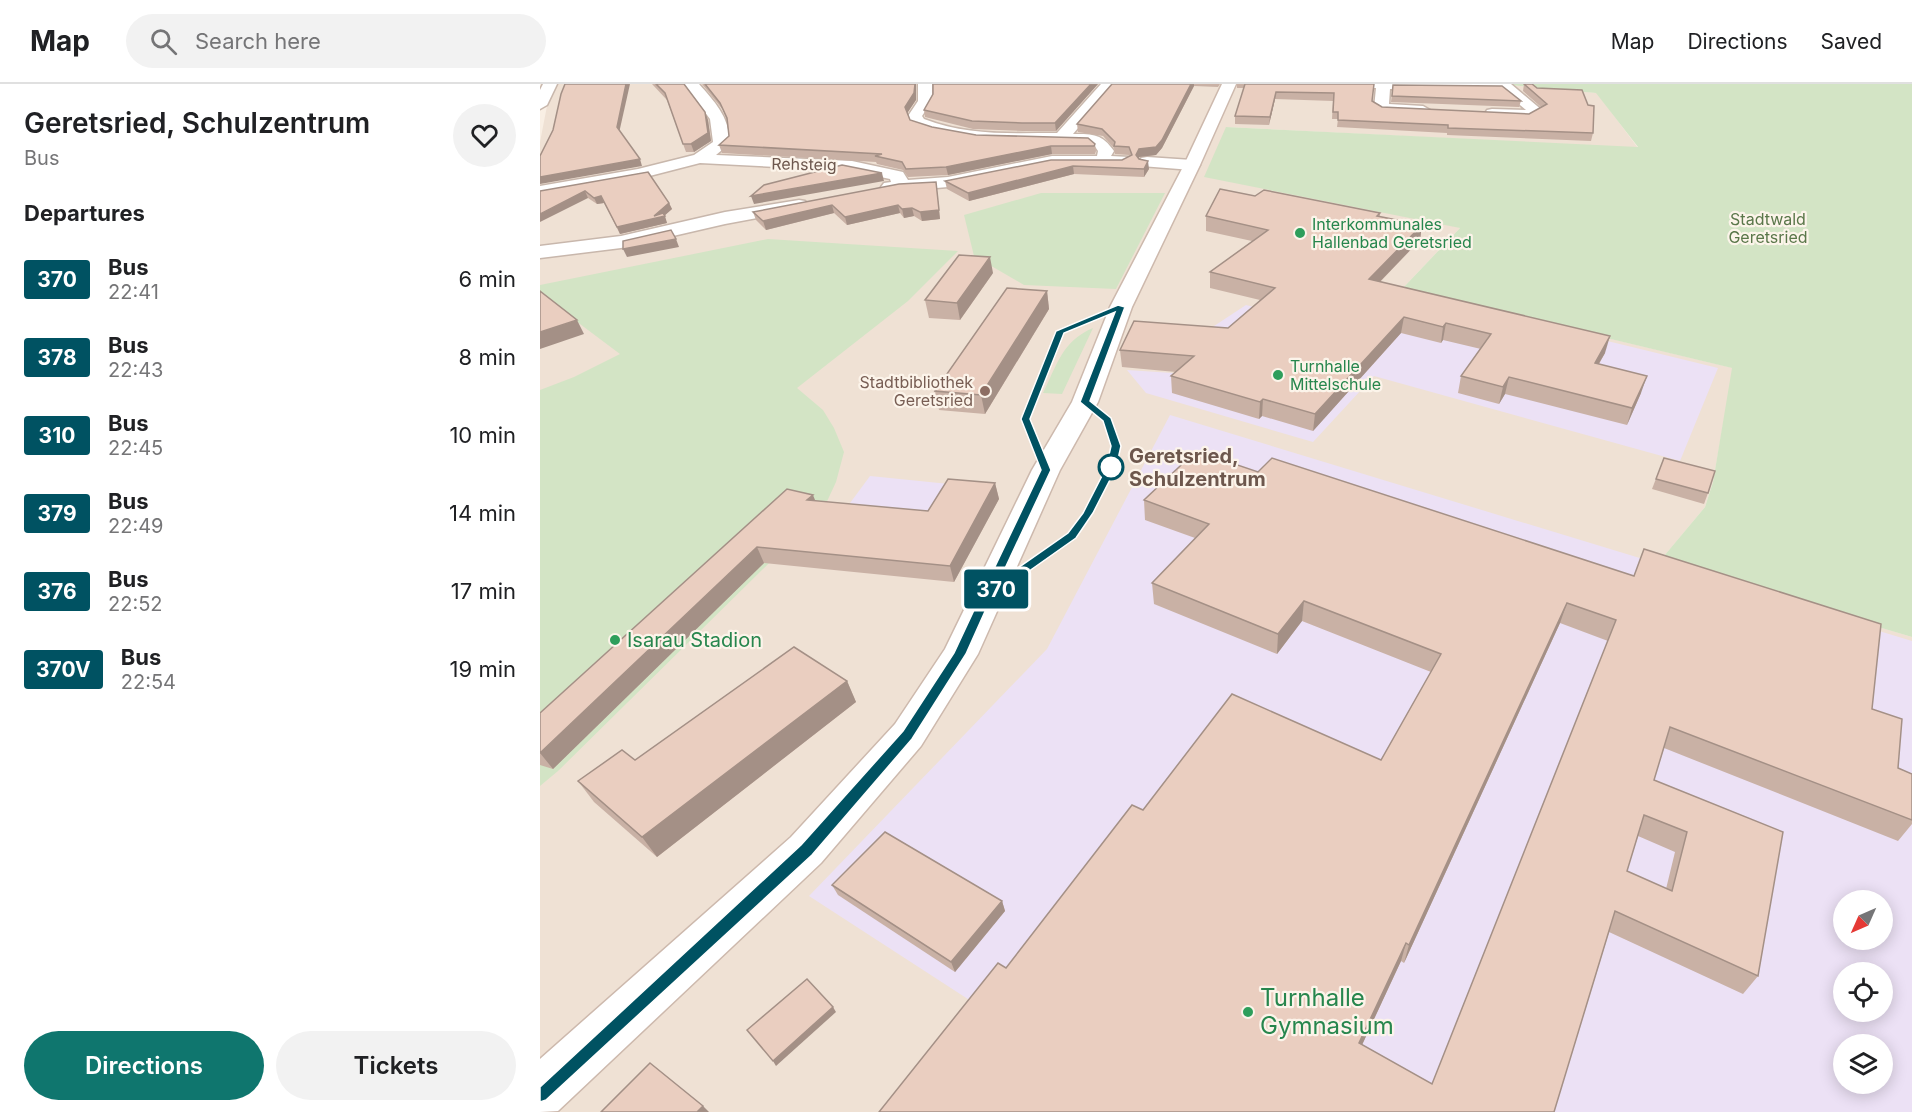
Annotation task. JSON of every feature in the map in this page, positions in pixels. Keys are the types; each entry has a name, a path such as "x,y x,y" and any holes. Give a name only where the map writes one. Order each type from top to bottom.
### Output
{"street":[{"path":"540,105 550,84"},
{"path":"540,191 638,174 700,158 721,144 723,133 721,123 713,109 691,84"},
{"path":"924,84 925,101 915,116 918,122 931,129 975,136 1090,139 1100,142 1106,151 1103,159"},
{"path":"1062,137 1108,84"},
{"path":"540,1093 806,850 908,735 969,636 1046,470 1085,402 1121,307 1170,163 1229,84"},
{"path":"1351,84 1505,86 1536,111 1528,115 1483,112"},
{"path":"1383,84 1381,108 1438,110"},
{"name":"Rehsteig","path":"700,158 736,163 859,165 897,176 901,185"},
{"path":"869,191 901,185 948,182 1052,161 1103,159 1123,161"},
{"path":"540,252 621,242 816,202"}],"shaded area":[{"path":"555,84 1498,84 1597,93 1638,148 1226,127 1460,228 1402,289 1733,368 1713,482 1705,507 1660,561 1912,637 1912,1112 540,1112 540,142 547,106"},
{"path":"1382,287 1718,368 1680,461 1374,376 1313,442 1146,393 1127,370 1188,374 1208,330 1246,305 1343,330"},
{"path":"1170,415 1912,641 1912,1112 887,1112 974,1003 809,896 1047,649"},
{"path":"870,476 959,485 932,527 839,518"}],"green space":[{"name":"Stadtwald Geretsried","path":"1498,84 1912,84 1912,637 1659,562 1705,507 1713,482 1732,368 1402,289 1460,228 1204,177 1226,127 1638,147 1596,93"},
{"path":"1041,193 1165,193 1116,289 1024,285 974,256 964,215"},
{"name":"Isarau Stadion","path":"768,239 958,251 908,301 797,388 823,410 844,452 836,482 823,510 558,771 540,786 540,390 574,377 620,354 540,294 540,285"},
{"path":"1093,328 1062,394 1043,393 1067,347 1083,333"}],"building":[{"path":"565,84 626,84 617,127 640,159 540,177 540,156 553,130"},
{"path":"656,84 684,84 705,112 708,133 691,144 683,144 665,93"},
{"path":"705,84 915,84 914,93 905,107 910,120 932,127 976,135 1088,138 1095,144 1094,146 1051,146 946,167 906,169 902,162 875,156 882,154 719,145 729,136 727,118 720,103"},
{"path":"933,84 1091,84 1055,123 1022,123 972,121 924,110 933,94"},
{"path":"1112,84 1191,84 1162,140 1156,147 1139,149 1136,155 1139,159 1148,161 1144,169 1073,166 968,193 945,181 1051,160 1122,160 1132,155 1129,147 1114,146 1115,142 1102,129 1077,124"},
{"path":"1245,84 1374,84 1372,101 1382,107 1529,114 1547,104 1524,84 1532,84 1537,88 1582,90 1588,105 1594,106 1593,133 1448,128 1448,125 1338,120 1338,112 1333,112 1334,93 1276,92 1270,117 1235,116"},
{"path":"1393,85 1502,86 1521,101 1392,96"},
{"path":"842,165 882,173 751,196 764,185"},
{"path":"648,172 669,203 654,216 663,213 665,216 617,227 601,196 594,198 585,191 540,214 540,191"},
{"path":"936,182 939,210 920,212 912,208 902,209 898,205 845,217 832,205 763,221 753,212 899,184"},
{"path":"1220,189 1255,196 1264,190 1380,213 1377,216 1422,225 1369,279 1610,336 1595,363 1647,376 1632,408 1509,377 1503,387 1461,376 1491,334 1446,323 1443,327 1404,317 1315,414 1263,399 1260,402 1171,376 1194,356 1120,350 1134,321 1228,328 1275,288 1210,272 1268,230 1206,216"},
{"path":"671,230 676,239 623,249 623,241"},
{"path":"959,255 990,257 957,303 925,300"},
{"path":"1007,288 1047,291 981,395 935,391"},
{"path":"540,291 577,320 540,332"},
{"path":"1196,451 1258,472 1272,458 1634,576 1644,549 1881,624 1872,709 1902,719 1898,768 1912,774 1912,820 1670,727 1654,780 1783,832 1758,976 1615,911 1554,1112 879,1112 998,963 1006,968 1132,805 1143,810 1232,694 1381,760 1441,654 1304,601 1278,634 1152,583 1209,524 1144,500","holes":["1567,603 1616,620 1432,1084 1359,1043 1406,943 1409,945","1644,815 1687,832 1672,891 1627,871"]},
{"path":"1664,458 1715,471 1708,493 1656,479"},
{"path":"948,479 995,483 950,566 757,547 540,753 540,713 787,489 813,495 807,500 928,511"},
{"path":"794,647 847,681 642,837 578,781 622,750 635,760"},
{"path":"885,832 1002,901 951,962 832,885"},
{"path":"807,979 833,1007 773,1061 747,1030"},
{"path":"650,1063 703,1106 697,1112 601,1112"}],"bus line":[{"name":"370","path":"540,1093 806,850 908,735 960,654 986,596 1072,535 1088,513 1111,468 1116,446 1107,420 1085,402 1121,307 1060,331 1025,419 1046,470 995,577"}],"place":[{"name":"Interkommunales Hallenbad Geretsried","path":"1300,233"},
{"name":"Turnhalle Mittelschule","path":"1278,375"},
{"name":"Stadtbibliothek Geretsried","path":"985,391"},
{"name":"Geretsried, Schulzentrum","path":"1111,467"},
{"name":"Isarau Stadion","path":"615,640"},
{"name":"Turnhalle Gymnasium","path":"1248,1012"}]}
